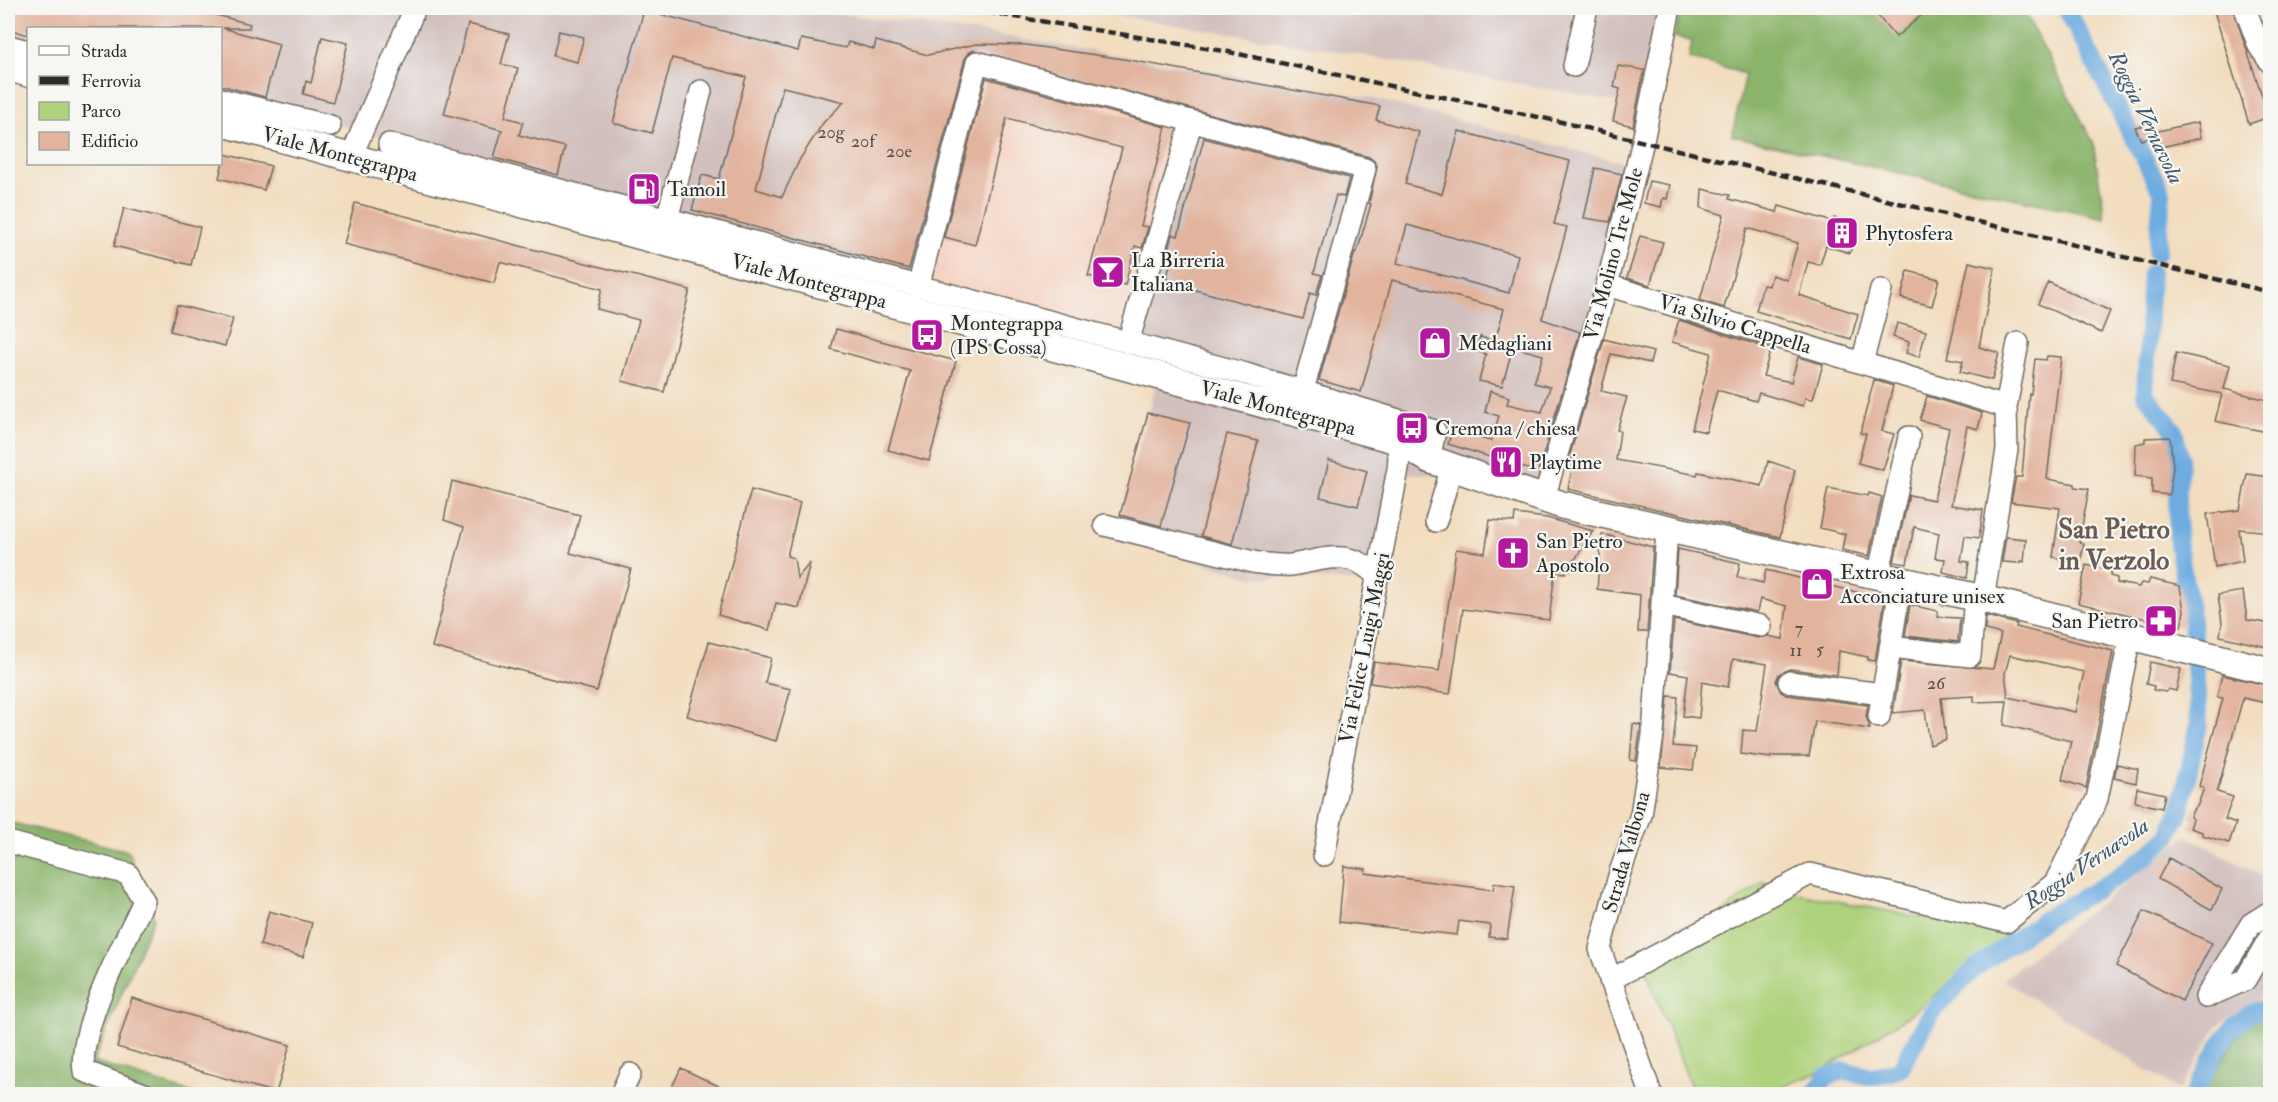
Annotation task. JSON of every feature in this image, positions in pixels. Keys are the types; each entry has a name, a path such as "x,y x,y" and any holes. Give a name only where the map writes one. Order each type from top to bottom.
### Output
{"main road":[{"path":"8,67 27,73"},
{"name":"Viale Montegrappa","path":"222,122 264,122 351,157 755,255 1397,440 1441,463 1562,505 1979,598 2271,671"}],"street":[{"path":"351,157 414,8"},
{"path":"1574,66 1587,8"},
{"name":"Via Molino Tre Mole","path":"1544,498 1607,285 1643,141 1670,8"},
{"path":"2245,8 2259,46 2271,62"},
{"path":"8,46 27,51"},
{"name":"Viale Montegrappa","path":"918,287 976,62 1365,170 1303,390"},
{"path":"667,219 701,91"},
{"path":"222,100 264,122 330,126"},
{"path":"1128,343 1191,123"},
{"path":"389,144 667,219 755,255 918,287 1303,390 1435,431 1441,463 1436,521"},
{"name":"Via Silvio Cappella","path":"1607,285 2006,407"},
{"path":"1862,363 1881,290"},
{"path":"1890,647 1970,657 2007,450 2006,407 2018,343"},
{"path":"1879,717 1890,647 1889,578 1909,437"},
{"name":"Via Felice Luigi Maggi","path":"1324,855 1398,469 1397,440"},
{"path":"1105,525 1270,565 1292,565 1340,558 1356,561 1378,575"},
{"name":"Strada Valbona","path":"1651,1095 1600,950 1620,872 1641,815 1653,735 1667,530"},
{"path":"1662,605 1761,626"},
{"path":"1610,980 1810,874 2006,922 2055,883 2097,799 2130,637"},
{"path":"1789,682 1882,694"},
{"path":"8,842 128,874 144,901 114,964 90,1024 82,1059 84,1071 144,1095"},
{"path":"2271,912 2252,924 2206,997 2245,980 2271,937"},
{"path":"621,1095 630,1074"}],"shaded area":[{"path":"8,8 796,8 999,35 1374,99 1629,164 1546,482 1405,473 1383,587 1349,581 1286,577 1255,578 1114,539 1167,344 1124,332 1191,123 975,54 915,280 222,93 222,27 27,27 27,43 8,39"},
{"path":"1072,8 1662,8 1645,107 1350,53"},
{"path":"975,54 1192,116 1124,332 915,280"},
{"path":"2187,836 2270,880 2270,986 2268,992 2218,1025 2179,1090 2003,980"}],"green space":[{"path":"1681,8 2028,8 2025,13 2093,142 2105,218 1732,136 1745,74 1689,58 1692,40 1674,37"},
{"path":"8,822 128,851 154,917 93,1062 196,1094 8,1094"},
{"path":"1763,882 1789,892 2012,935 1908,1016 1822,1071 1764,1094 1694,1094 1645,969"},
{"path":"2269,1011 2270,1094 2199,1094 2247,1022"}],"building":[{"path":"8,8 190,8 250,24 249,28 223,28 279,44 265,97 222,86 222,27 27,27 27,35 8,29"},
{"path":"1885,8 1930,8 1896,37 1876,14"},
{"path":"2213,8 2233,8 2269,117 2249,124"},
{"path":"644,10 798,51 801,39 846,48 848,42 874,49 876,41 928,55 976,44 1026,45 1124,59 1380,106 1376,120 1419,132 1405,184 1442,194 1459,131 1570,161 1554,224 1567,227 1542,319 1580,332 1538,472 1448,444 1452,430 1491,441 1499,416 1485,412 1490,391 1509,397 1507,404 1542,412 1550,387 1534,383 1543,355 1513,347 1502,386 1479,381 1486,354 1476,351 1480,337 1495,341 1504,309 1392,280 1361,392 1319,380 1371,204 1369,203 1377,166 1374,161 1369,157 974,50 968,53 965,59 909,269 692,210 702,175 719,179 746,77 672,58 652,133 613,123","holes":["783,87 844,102 823,123 800,159 782,197 756,189","1407,225 1518,255 1509,293 1397,263"]},
{"path":"468,24 509,34 501,64 518,68 505,117 523,122 519,135 565,147 558,175 494,158 502,130 444,114"},
{"path":"559,31 584,37 577,62 553,56"},
{"path":"322,37 348,43 333,102 303,94 306,81 311,83"},
{"path":"1618,66 1644,70 1633,126 1613,121 1620,89 1614,87"},
{"path":"986,78 1166,127 1141,226 1148,227 1142,248 1135,246 1125,285 1088,276 1122,148 1007,118 975,245 944,237"},
{"path":"2198,122 2201,138 2161,147 2158,131"},
{"path":"2152,124 2154,136 2141,140 2135,127"},
{"path":"1204,138 1349,178 1344,197 1336,195 1314,273 1322,275 1316,295 1310,293 1303,319 1166,282 1172,256 1167,255 1172,234 1178,236"},
{"path":"225,154 271,166 264,190 219,178"},
{"path":"1595,168 1622,174 1610,222 1584,218"},
{"path":"1649,181 1670,185 1667,199 1663,198 1661,207 1644,203"},
{"path":"1702,189 1730,195 1729,199 1777,212 1779,206 1833,222 1834,218 1857,225 1850,253 1826,246 1820,265 1808,262 1799,295 1858,314 1851,339 1756,311 1763,285 1769,286 1772,275 1787,280 1798,243 1747,228 1724,308 1700,300 1724,215 1701,208"},
{"path":"355,203 690,290 664,392 622,381 639,320 597,309 602,289 500,262 494,283 344,244"},
{"path":"124,208 200,227 191,265 114,246"},
{"path":"1640,236 1663,242 1650,285 1627,278"},
{"path":"1969,262 1995,268 1979,347 1999,353 1992,380 1960,372 1963,361 1947,358"},
{"path":"1908,271 1939,279 1932,306 1901,298"},
{"path":"2048,282 2110,311 2101,333 2038,304"},
{"path":"177,305 233,319 225,346 170,331"},
{"path":"1679,320 1771,349 1763,376 1791,382 1798,357 1823,364 1813,399 1805,398 1803,406 1759,393 1756,401 1717,390 1706,432 1692,429 1711,353 1672,342"},
{"path":"1897,323 1926,331 1919,357 1906,353 1909,342 1893,337"},
{"path":"836,329 956,361 929,461 888,450 910,371 831,349"},
{"path":"1604,339 1653,352 1650,363 1611,354 1601,391 1627,397 1617,430 1620,431 1616,460 1697,475 1698,472 1762,486 1768,461 1795,470 1780,537 1568,489 1574,459 1569,458"},
{"path":"2176,353 2230,365 2224,389 2271,401 2271,416 2267,432 2215,421 2222,394 2170,384"},
{"path":"2047,356 2061,357 2047,479 2089,489 2079,542 2084,543 2079,568 2061,563 2062,559 2053,557 2060,508 2011,502 2016,477 2022,477 2029,394 2031,394 2035,359 2046,360"},
{"path":"1874,380 1893,386 1882,431 1894,434 1883,470 1858,463 1866,434 1860,433"},
{"path":"1927,396 1982,413 1978,429 1967,426 1951,505 1983,510 1979,538 1965,536 1961,561 1969,562 1967,578 1943,572 1945,559 1935,558 1939,533 1914,527 1907,564 1894,562 1909,495 1934,500 1949,428 1920,420"},
{"path":"1148,413 1190,423 1161,526 1120,515"},
{"path":"1227,434 1258,441 1232,544 1201,536"},
{"path":"2170,437 2173,467 2169,495 2152,493 2152,478 2135,476 2136,444 2145,442 2145,438"},
{"path":"1329,460 1367,471 1358,506 1320,497"},
{"path":"2247,474 2271,477 2271,532 2239,529 2243,561 2215,567 2207,514 2240,510"},
{"path":"452,481 580,515 570,553 631,569 597,691 432,647 464,527 444,520"},
{"path":"1828,488 1868,496 1869,493 1882,497 1869,556 1842,550 1845,534 1820,528"},
{"path":"751,490 800,503 787,556 794,558 797,578 810,563 799,608 776,603 769,630 718,615"},
{"path":"1515,514 1547,518 1593,531 1576,558 1567,565 1566,573 1555,572 1549,620 1463,609 1450,694 1370,683 1374,662 1439,671 1456,549 1485,553 1490,520 1514,522"},
{"path":"1602,534 1653,547 1647,632 1638,632 1640,595 1597,589"},
{"path":"2006,537 2026,539 2024,562 2002,562"},
{"path":"1678,549 1740,563 1737,577 1763,583 1766,570 1885,599 1875,661 1868,660 1868,657 1839,651 1837,675 1790,669 1779,674 1776,681 1781,692 1787,695 1868,705 1866,716 1870,729 1815,721 1809,756 1771,756 1771,758 1741,754 1743,730 1757,731 1767,664 1733,659 1728,687 1702,682 1699,718 1683,716 1688,675 1670,672 1674,620 1758,638 1768,636 1783,639 1787,606 1760,599 1757,612 1675,595"},
{"path":"2086,565 2111,571 2110,576 2117,578 2117,583 2139,587 2141,583 2148,584 2150,579 2180,586 2184,611 2181,627 2078,603"},
{"path":"2243,591 2247,620 2266,623 2267,627 2271,628 2271,645 2267,644 2267,647 2220,636 2222,623 2218,595"},
{"path":"1910,605 1938,611 1938,617 1960,618 1958,642 1905,636"},
{"path":"1986,616 2017,624 2016,627 2113,651 2086,788 2062,780 2071,741 2004,725 2007,701 1974,702 1974,696 1941,698 1946,739 1930,745 1925,710 1893,713 1901,661 1993,669 2001,634 1985,630","holes":["2010,655 2084,672 2075,712 2008,697 2005,673"]},
{"path":"709,642 771,658 765,683 791,689 776,741 687,716"},
{"path":"2150,662 2181,669 2176,691 2153,690 2154,686 2146,684"},
{"path":"2222,675 2271,686 2271,704 2243,698 2217,792 2233,797 2225,819 2236,823 2229,843 2202,835 2202,832 2190,828 2193,819 2190,817 2194,808 2197,807 2204,788 2199,786 2223,698 2217,697"},
{"path":"1668,696 1678,697 1673,746 1696,748 1693,770 1661,767"},
{"path":"1633,724 1641,725 1636,761 1630,760"},
{"path":"2117,764 2138,769 2136,783 2114,778"},
{"path":"2137,788 2165,794 2162,808 2135,802"},
{"path":"2169,858 2222,889 2212,910 2158,879"},
{"path":"1344,866 1366,869 1365,873 1493,890 1494,883 1515,886 1507,939 1489,937 1490,925 1459,921 1457,935 1339,922"},
{"path":"269,911 312,923 303,957 260,945"},
{"path":"2144,911 2212,943 2182,1001 2116,966"},
{"path":"132,998 290,1045 276,1093 117,1047"},
{"path":"681,1068 737,1095 683,1095 671,1089"}],"waterway":[{"name":"Roggia Vernavola","path":"2066,8 2162,193 2157,253"},
{"name":"Roggia Vernavola","path":"1814,1094 1827,1076 1845,1071 1873,1077 1900,1069 1932,1012 1974,969 2046,918 2111,881 2147,856 2169,836 2181,807 2199,724 2192,621 2178,545 2177,501 2180,458 2174,430 2145,394 2151,273"},
{"path":"2194,1094 2215,1054 2232,1029 2255,1011 2270,1006"}],"railway":[{"path":"960,8 1224,51 1557,121 2270,292"}],"place":[{"name":"Tamoil","path":"644,189"},
{"name":"Phytosfera","path":"1842,233"},
{"name":"La Birreria Italiana","path":"1108,272"},
{"name":"Montegrappa (IPS Cossa)","path":"927,335"},
{"name":"Medagliani","path":"1435,343"},
{"name":"Cremona / chiesa","path":"1412,428"},
{"name":"Playtime","path":"1506,462"},
{"name":"San Pietro Apostolo","path":"1513,553"},
{"name":"Extrosa Acconciature unisex","path":"1817,584"},
{"name":"San Pietro","path":"2161,621"}],"district":[{"name":"San Pietro in Verzolo","path":"2114,544"}]}
